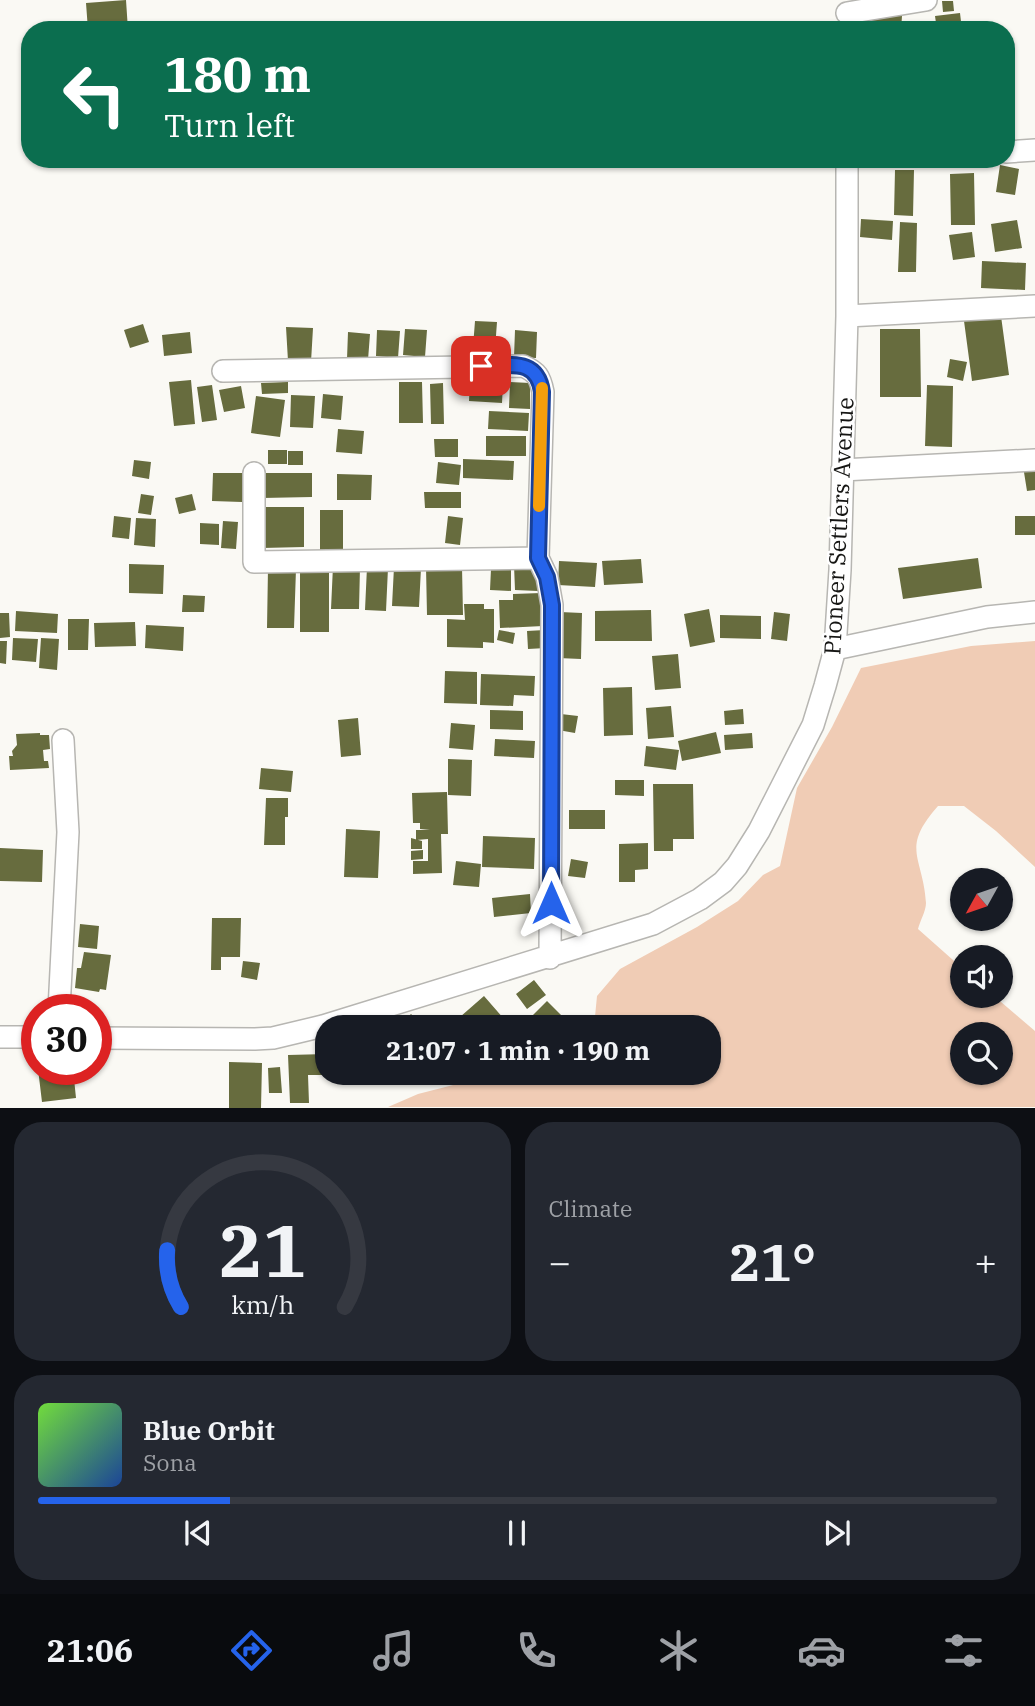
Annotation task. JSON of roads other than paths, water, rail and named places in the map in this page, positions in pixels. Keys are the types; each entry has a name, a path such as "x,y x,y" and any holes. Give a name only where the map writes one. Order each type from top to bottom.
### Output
{"street":[{"path":"847,14 926,0"},
{"path":"1015,151 1035,150"},
{"name":"Pioneer Settlers Avenue","path":"112,1038 273,1038 323,1026 653,924 680,912 723,882 737,866 759,831 813,725 835,649 840,570 847,316 847,168"},
{"path":"847,316 1035,306"},
{"path":"223,371 523,366 534,371 540,378 542,392 538,558 547,577 552,605 550,958"},
{"path":"842,470 1035,460"},
{"path":"254,473 254,562 538,558"},
{"path":"835,649 987,617 1035,612"},
{"path":"61,994 68,832 64,740"},
{"path":"0,1037 21,1037"}]}
